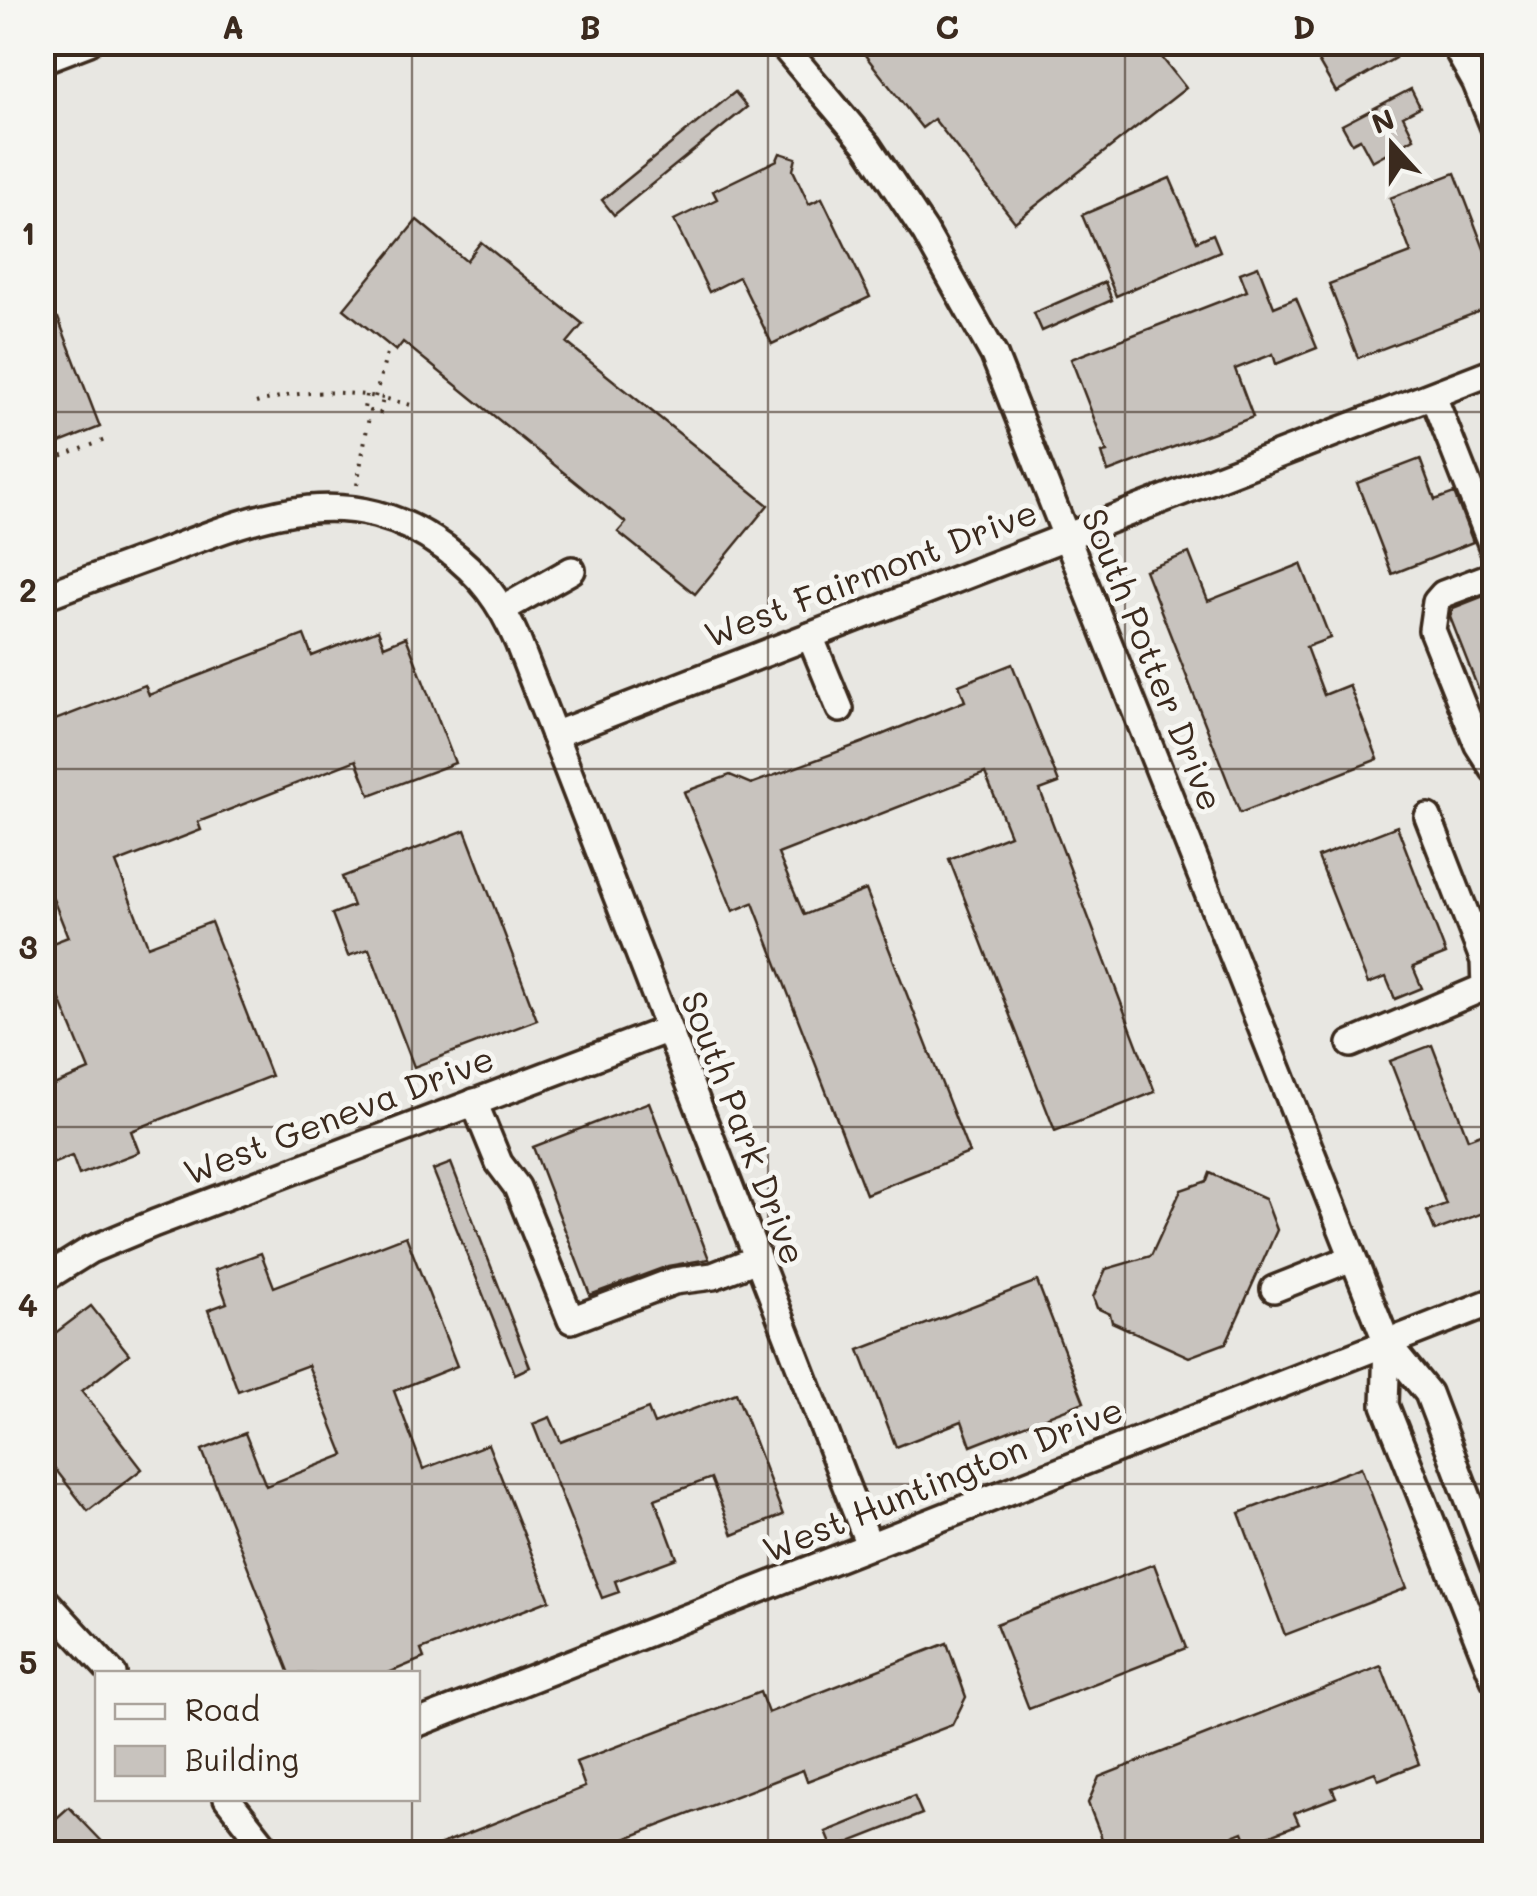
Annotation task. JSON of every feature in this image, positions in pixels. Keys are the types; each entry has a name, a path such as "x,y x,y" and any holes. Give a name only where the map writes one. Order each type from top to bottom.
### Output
{"street":[{"path":"42,60 89,42"},
{"name":"South Potter Drive","path":"780,42 867,145 925,232 994,355 1387,1343 1428,1393 1494,1566"},
{"path":"1452,42 1476,83 1494,127"},
{"name":"West Fairmont Drive","path":"554,736 1494,371"},
{"path":"1433,396 1494,552"},
{"name":"South Park Drive","path":"42,597 235,524 276,512 318,507 353,510 398,521 430,537 486,583 503,609 554,736 869,1545"},
{"path":"503,609 572,570"},
{"path":"1490,765 1432,630 1436,602 1442,594 1494,574"},
{"path":"810,636 840,709"},
{"path":"1352,1044 1486,987 1484,961 1428,817"},
{"name":"West Geneva Drive","path":"42,1280 90,1250 155,1223 666,1030"},
{"path":"474,1102 500,1162 517,1188 571,1320 674,1281 714,1276 757,1259"},
{"path":"1274,1289 1352,1258"},
{"name":"West Huntington Drive","path":"420,1722 1494,1302"},
{"name":"South Potter Drive","path":"1387,1343 1385,1405 1494,1679"},
{"path":"42,1597 109,1671"},
{"path":"230,1801 271,1854"}],"path":[{"path":"375,396 388,346"},
{"path":"256,403 305,392 375,396 411,405"},
{"path":"366,395 364,409 380,414 383,398"},
{"path":"353,510 370,411"},
{"path":"42,464 104,440"}],"shaded area":[{"path":"42,43 1494,43 1494,1848 1479,1854 43,1853"}],"building":[{"path":"882,42 1132,42 1140,53 1152,45 1186,88 1015,222 934,119 922,128 865,55"},
{"path":"1307,42 1386,42 1395,58 1336,92"},
{"path":"1411,89 1420,107 1403,116 1414,138 1372,161 1360,139 1352,143 1342,125"},
{"path":"735,92 747,107 614,215 602,200"},
{"path":"780,153 796,158 793,170 809,204 822,198 870,297 772,344 739,277 709,292 674,220 717,199 713,191 777,160"},
{"path":"1455,173 1494,275 1494,306 1358,358 1329,284 1411,253 1390,198"},
{"path":"1170,178 1197,241 1213,234 1220,251 1116,296 1082,215"},
{"path":"417,220 466,261 481,242 583,324 567,343 768,505 695,594 618,532 626,523 403,342 396,351 344,309"},
{"path":"1258,266 1274,307 1296,298 1317,348 1276,364 1273,354 1235,369 1253,417 1108,472 1102,453 1107,452 1071,359 1247,291 1240,273"},
{"path":"1105,282 1112,300 1042,331 1034,313"},
{"path":"58,318 100,427 42,450 42,324"},
{"path":"1420,459 1435,500 1454,493 1473,542 1392,574 1357,483"},
{"path":"1189,553 1208,601 1301,564 1330,638 1306,647 1324,695 1349,685 1378,759 1240,813 1145,570"},
{"path":"1494,592 1493,727 1450,617 1453,608"},
{"path":"378,630 384,646 406,637 455,763 370,795 356,760 198,822 201,830 116,863 148,946 211,922 271,1076 131,1131 139,1152 79,1175 72,1156 42,1168 42,1090 89,1070 42,956 42,947 68,937 42,871 42,725 145,685 149,695 304,635 312,656"},
{"path":"1012,664 1059,783 1040,790 1155,1092 1055,1131 949,859 1010,835 985,773 778,854 804,915 866,890 969,1153 866,1194 753,903 733,911 684,792 730,775 751,784 864,742 965,701 959,685"},
{"path":"1397,826 1446,954 1413,967 1422,988 1395,999 1386,977 1368,984 1318,857"},
{"path":"465,830 537,1020 414,1067 369,949 348,956 332,914 353,906 342,877"},
{"path":"1432,1045 1468,1139 1494,1129 1494,1209 1435,1231 1427,1211 1446,1204 1390,1061"},
{"path":"649,1102 709,1259 668,1266 590,1295 533,1147"},
{"path":"451,1163 530,1367 515,1374 433,1170"},
{"path":"1210,1173 1265,1198 1277,1230 1226,1343 1189,1357 1112,1322 1110,1314 1097,1308 1093,1297 1106,1269 1151,1256 1181,1190 1207,1181"},
{"path":"406,1236 457,1366 394,1391 423,1469 488,1444 550,1600 421,1650 424,1658 393,1671 289,1671 202,1450 245,1433 266,1486 344,1455 308,1365 238,1391 208,1310 227,1303 215,1270 261,1253 274,1287"},
{"path":"1037,1281 1084,1402 971,1446 962,1421 896,1447 859,1350"},
{"path":"91,1306 129,1354 82,1391 142,1469 88,1511 42,1452 42,1343"},
{"path":"736,1393 783,1515 733,1535 711,1478 655,1499 677,1558 615,1581 619,1592 602,1598 533,1424 550,1417 561,1442 648,1409 654,1424"},
{"path":"1361,1467 1407,1588 1285,1635 1239,1513"},
{"path":"1154,1564 1186,1648 1029,1709 996,1624"},
{"path":"947,1643 966,1697 952,1725 807,1781 803,1770 586,1854 416,1854 585,1787 576,1762 760,1692 768,1713"},
{"path":"1381,1666 1419,1764 1378,1780 1375,1772 1332,1788 1336,1797 1294,1813 1299,1824 1248,1844 1243,1832 1203,1848 1199,1839 1163,1854 1108,1854 1088,1803 1099,1777"},
{"path":"914,1796 922,1814 833,1849 826,1832"},
{"path":"69,1807 114,1854 42,1854 42,1831"}]}
